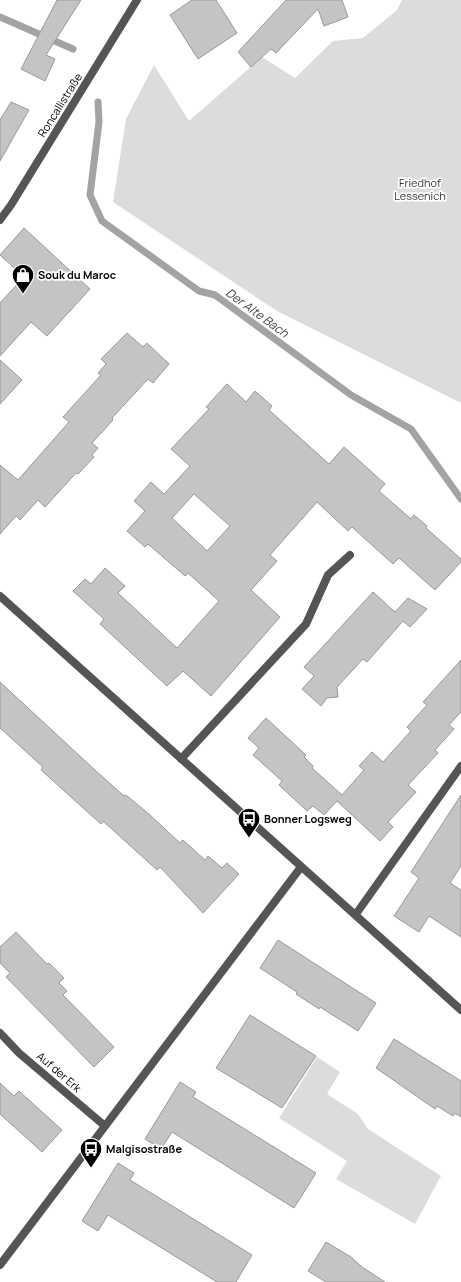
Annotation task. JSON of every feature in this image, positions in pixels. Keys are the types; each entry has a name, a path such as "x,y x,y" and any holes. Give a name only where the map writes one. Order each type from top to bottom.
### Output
{"street":[{"name":"Roncallistraße","path":"0,220 11,205 90,79 136,0"},
{"path":"181,759 306,624 328,575 350,555"},
{"path":"0,596 301,867 356,914 461,1010"},
{"path":"356,914 461,766"},
{"path":"0,1265 301,867"},
{"name":"Auf der Erk","path":"0,1033 19,1053 105,1126"}],"green space":[{"name":"Friedhof Lessenich","path":"402,0 461,0 461,403 277,311 113,202 126,119 154,65 189,121 262,57 295,78 333,41 363,38 397,10"},
{"path":"317,1057 340,1072 327,1094 358,1114 368,1129 441,1176 415,1224 336,1179 347,1161 279,1118"}],"building":[{"path":"57,0 81,0 46,55 55,59 45,81 21,69"},
{"path":"192,0 216,0 237,33 198,59 170,15"},
{"path":"286,0 342,0 348,17 324,26 318,9 276,53 271,49 251,67 238,52"},
{"path":"11,102 29,110 0,161 0,120"},
{"path":"24,228 90,289 47,336 31,322 0,356 0,303 24,277 0,255"},
{"path":"127,333 143,347 147,343 169,364 153,383 148,379 112,418 113,420 92,443 98,448 92,455 94,457 78,474 76,473 45,507 38,500 20,520 16,516 0,534 0,465 18,480 69,422 63,417 101,375 98,373 106,364 101,359"},
{"path":"0,360 22,380 0,404"},
{"path":"227,384 246,402 255,391 272,406 269,410 329,464 344,447 385,484 379,491 411,519 414,515 427,526 426,528 461,559 461,562 435,590 399,558 393,564 352,527 348,531 317,502 270,555 277,561 251,590 280,617 211,696 183,671 167,686 100,624 104,619 73,591 85,579 91,584 105,568 125,586 118,593 177,648 219,601 188,573 185,576 148,544 145,547 127,531 145,511 134,501 151,482 164,494 190,466 171,449 209,409 206,407","holes":["194,494 230,526 207,551 172,518"]},
{"path":"373,592 395,612 408,598 427,609 410,627 403,621 367,662 363,659 337,687 338,697 327,698 321,706 302,689 314,676 304,667"},
{"path":"461,660 461,712 449,725 454,729 435,750 438,753 408,785 416,792 388,822 393,827 380,841 337,801 324,815 313,806 307,811 279,785 282,781 253,755 259,748 248,738 266,718 306,755 304,757 313,766 312,768 342,795 364,770 359,766 372,752 383,762 411,731 407,727 427,705 423,702"},
{"path":"0,682 96,771 124,796 126,795 150,815 180,843 183,840 205,860 208,856 222,868 227,863 239,874 203,913 160,867 157,870 103,821 101,824 41,770 43,767 0,728"},
{"path":"461,795 461,866 450,883 461,890 461,937 429,916 419,932 394,916 419,878 411,872"},
{"path":"16,932 47,964 49,963 64,978 59,983 67,991 63,995 114,1047 94,1067 6,977 10,973 0,963 0,947"},
{"path":"278,940 376,1003 358,1031 320,1007 319,1009 296,994 297,992 260,968"},
{"path":"250,1015 316,1056 282,1108 216,1068"},
{"path":"394,1039 461,1081 461,1117 455,1113 453,1116 437,1106 435,1109 376,1068"},
{"path":"180,1082 196,1092 193,1097 316,1173 294,1208 172,1132 161,1149 145,1139"},
{"path":"0,1083 14,1096 19,1091 62,1130 42,1152 0,1114"},
{"path":"118,1163 134,1173 130,1180 252,1255 236,1282 217,1282 108,1215 98,1231 82,1221"},
{"path":"326,1242 351,1257 362,1267 385,1282 326,1282 308,1271"}],"waterway":[{"name":"Der Alte Bach","path":"0,17 73,49"},
{"name":"Der Alte Bach","path":"98,102 99,122 90,195 102,221 199,291 215,295 351,395 411,429 461,499"}],"place":[{"name":"Souk du Maroc","path":"23,294"},
{"name":"Bonner Logsweg","path":"249,838"},
{"name":"Malgisostraße","path":"91,1168"}]}
